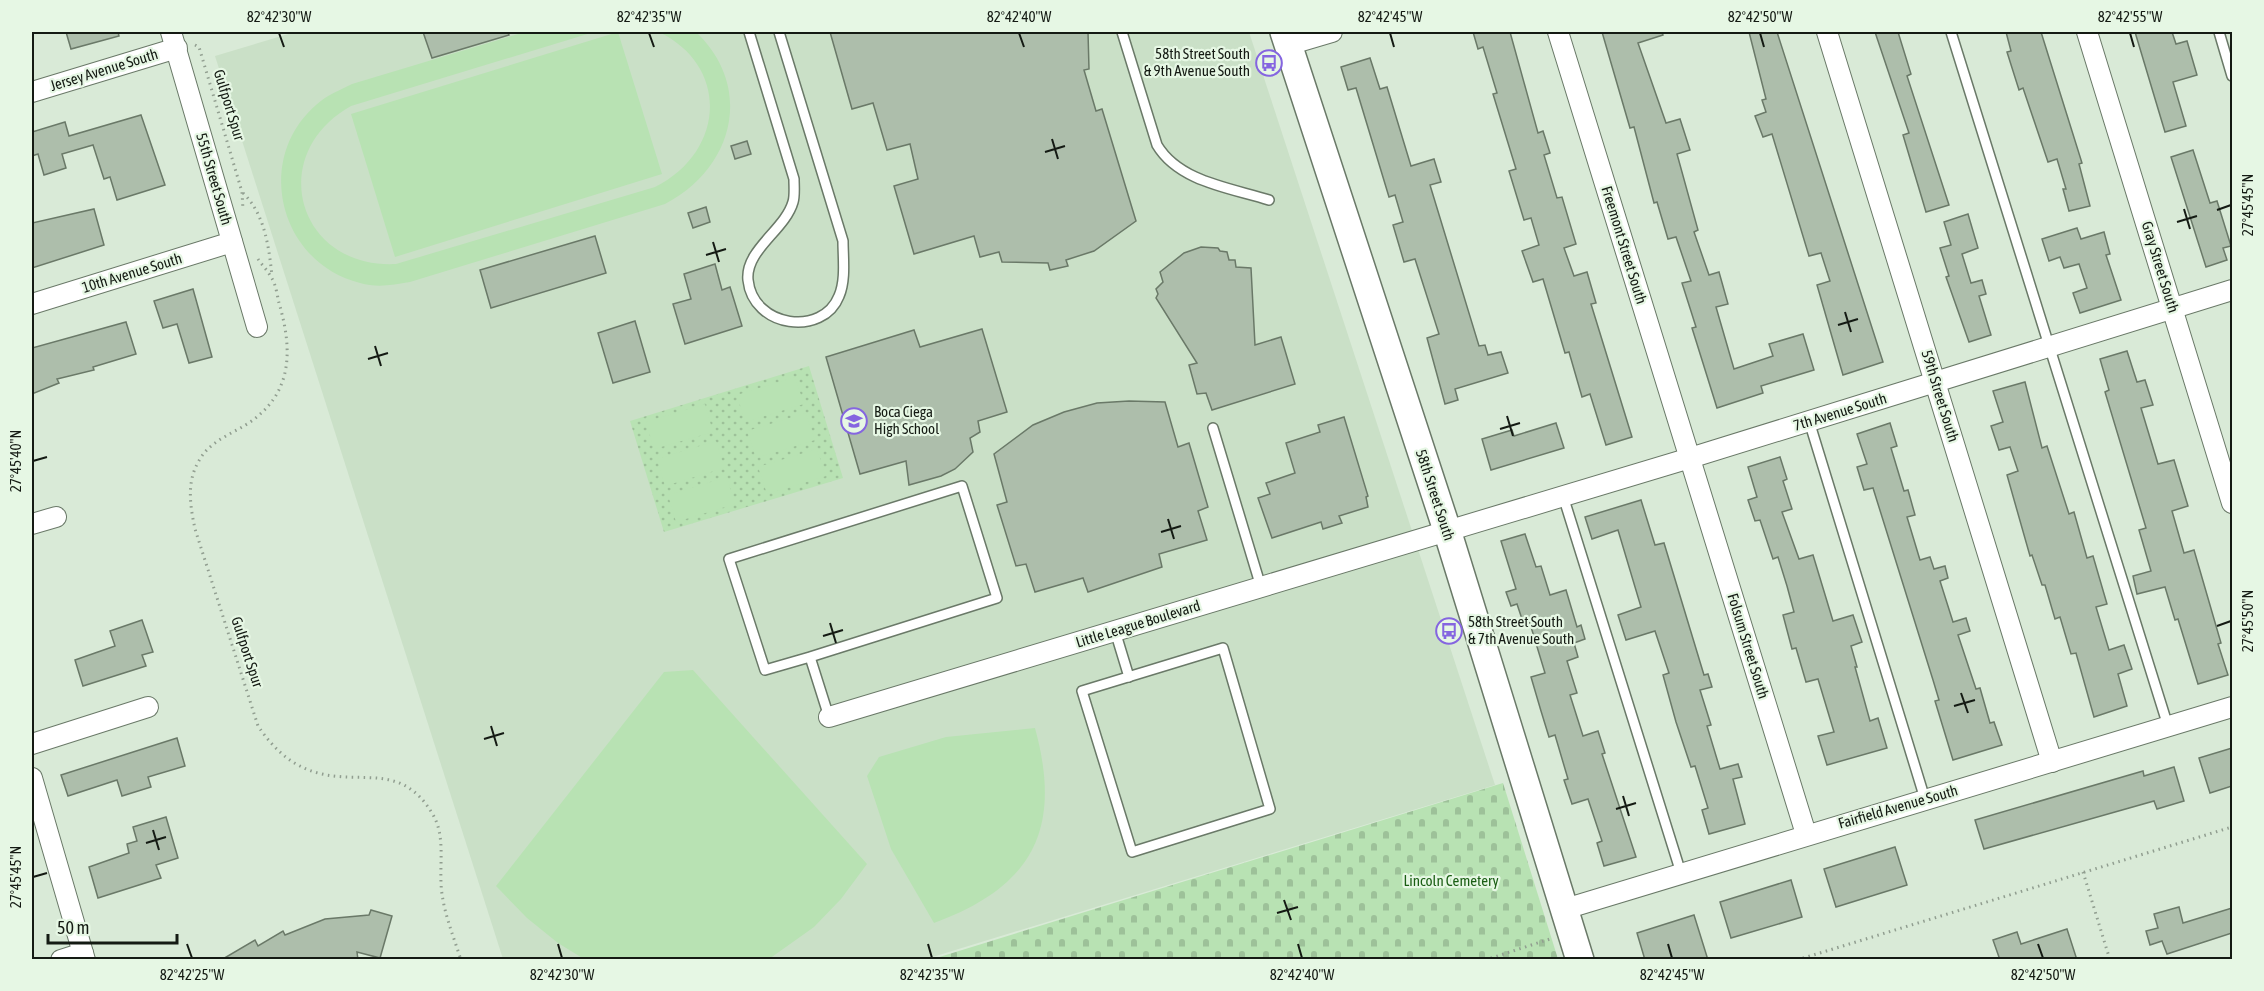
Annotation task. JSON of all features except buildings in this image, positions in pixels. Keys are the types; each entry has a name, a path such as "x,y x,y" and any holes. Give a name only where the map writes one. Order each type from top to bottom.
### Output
{"street":[{"path":"1286,38 1332,32"},
{"name":"Freemont Street South","path":"1558,32 1690,458"},
{"name":"59th Street South","path":"1827,32 2052,762"},
{"name":"Gray Street South","path":"2086,32 2232,503"},
{"name":"58th Street South","path":"1286,38 1447,530 1580,960"},
{"name":"Jersey Avenue South","path":"32,92 174,40"},
{"name":"55th Street South","path":"174,40 257,327"},
{"name":"10th Avenue South","path":"32,304 232,242"},
{"name":"7th Avenue South","path":"1447,530 1690,458 2232,290"},
{"name":"Folsum Street South","path":"1690,458 1806,834"},
{"path":"32,524 56,517"},
{"name":"Little League Boulevard","path":"829,717 1447,530"},
{"name":"Fairfield Avenue South","path":"1568,920 1681,873 2232,706"},
{"path":"32,744 148,707"},
{"path":"32,778 84,956 61,960"}],"lane":[{"path":"749,32 794,179 793,202 781,223 749,263 747,279 751,294 762,310 778,320 794,323 810,320 826,312 839,297 843,272 843,241 779,32"},
{"path":"1122,32 1157,145 1164,157 1174,167 1187,173 1269,200"},
{"path":"1951,32 2168,726"},
{"path":"2219,32 2232,76"},
{"path":"1809,421 1925,799"},
{"path":"1213,428 1261,587"},
{"path":"962,486 997,598 810,657 765,670 729,559 962,486"},
{"path":"1563,496 1681,873"},
{"path":"1115,631 1129,677"},
{"path":"1223,648 1270,809 1132,852 1082,691 1129,677 1223,648"},
{"path":"810,657 829,717"}],"path":[{"name":"Gulfport Spur","path":"174,40 199,47 242,192 260,218 269,253 272,278 288,331 289,356 284,379 274,401 257,417 212,444 200,458 192,476 189,500 195,529 258,726 273,747 293,763 318,773 374,776 398,782 419,796 432,813 439,830 442,895 461,960"},
{"path":"1797,960 2232,827"},
{"path":"2083,872 2110,960"},
{"path":"1485,960 1568,920"}],"shaded area":[{"name":"Boca Ciega High School","path":"295,32 1249,32 1495,785 926,959 503,959 215,56"}],"green space":[{"path":"525,32 594,32 351,106 324,127 308,152 301,178 304,205 316,229 335,248 362,261 396,264 655,187 678,172 695,153 706,132 710,110 708,87 698,66 682,47 659,32 696,32 714,54 726,78 730,102 728,126 720,149 707,170 688,189 665,204 410,282 379,286 366,285 333,272 311,254 294,232 284,207 281,180 285,153 297,128 316,105 352,84"},
{"path":"618,32 662,174 395,257 351,114"},
{"path":"809,366 843,478 664,532 630,421"},
{"path":"795,377 804,404 745,422 737,395"},
{"path":"705,404 713,432 654,449 646,422"},
{"path":"806,413 815,440 756,458 747,431"},
{"path":"716,441 724,468 665,486 657,459"},
{"path":"817,449 826,476 767,494 758,467"},
{"path":"727,477 735,504 676,522 668,495"},
{"path":"693,670 867,864 841,899 814,927 769,959 584,959 558,943 527,918 496,886 664,672"},
{"path":"1035,728 1043,764 1045,796 1041,825 1032,850 1016,872 995,892 968,908 934,923 891,849 867,776 879,757 946,737"},
{"name":"Lincoln Cemetery","path":"1503,783 1558,959 933,959"}],"place":[{"name":"58th Street South & 9th Avenue South","path":"1269,63"},
{"name":"Boca Ciega High School","path":"854,421"},
{"name":"58th Street South & 7th Avenue South","path":"1449,631"}]}
